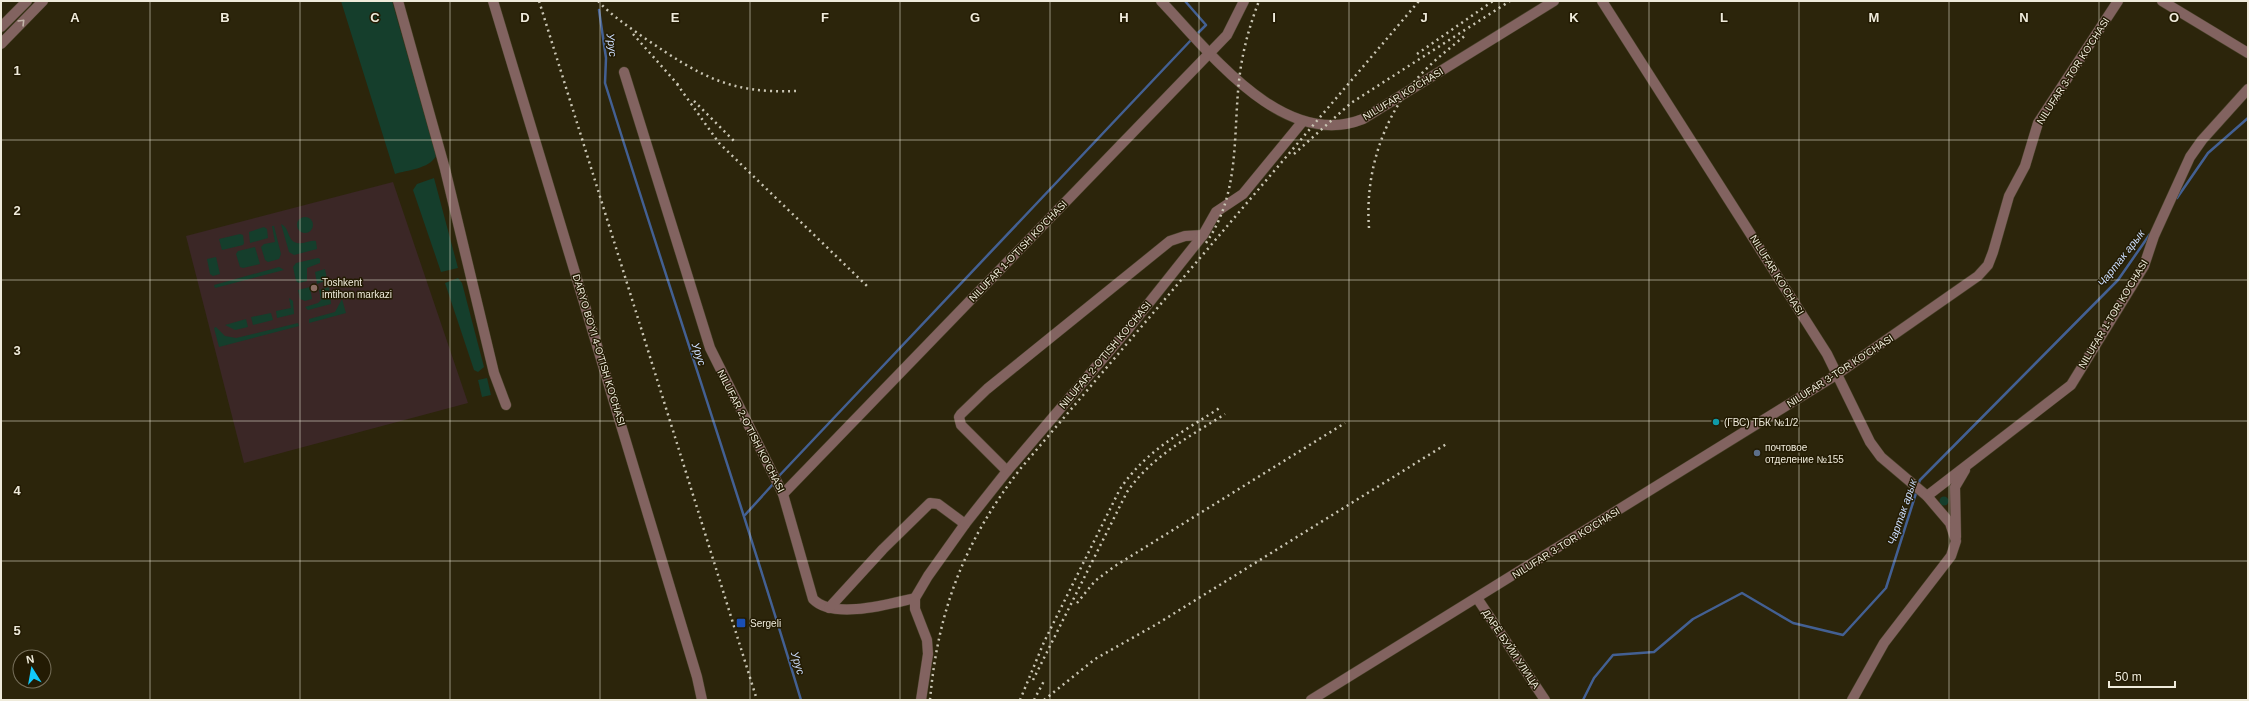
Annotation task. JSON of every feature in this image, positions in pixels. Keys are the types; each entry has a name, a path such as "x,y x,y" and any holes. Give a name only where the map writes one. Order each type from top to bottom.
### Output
{"street":[{"path":"1,28 26,1"},
{"path":"1,44 43,1"},
{"path":"398,1 445,169 494,373 506,405"},
{"name":"DARYO BO'YI 4-O'TISH KO'CHASI","path":"493,1 644,497 697,677 702,700"},
{"name":"NILUFAR KO'CHASI","path":"1161,1 1210,52 1254,94 1303,121 1324,126 1336,126 1363,119 1554,1"},
{"name":"NILUFAR 1-O'TISH KO'CHASI","path":"783,494 1226,35 1244,1"},
{"name":"NILUFAR KO'CHASI","path":"1602,1 1827,354 1870,442 1881,457 1927,496 1950,523 1956,541"},
{"name":"NILUFAR 3-TOR KO'CHASI","path":"1311,700 1836,375 1958,292 1978,276 1988,265 2009,196 2025,166 2038,123 2118,1"},
{"path":"2162,1 2248,53"},
{"name":"NILUFAR 2-O'TISH KO'CHASI","path":"624,72 710,348 783,494 813,599 819,605 829,608"},
{"name":"NILUFAR 1-TOR KO'CHASI","path":"1927,496 1973,459 2071,385 2144,266 2154,236 2190,157 2202,140 2248,89"},
{"name":"NILUFAR 2-O'TISH KO'CHASI","path":"915,598 965,524 1007,471 1129,328 1203,235 1216,212 1243,194 1303,121"},
{"path":"1007,471 961,425 958,417 987,389 1170,241 1185,236 1203,235"},
{"path":"1852,700 1884,642 1951,556 1956,541 1957,522 1955,487 1960,476 1973,459"},
{"path":"829,608 883,549 930,503 938,504 965,524"},
{"path":"829,608 875,607 915,598 915,609 927,640 928,654 921,700"},
{"name":"ДАРЁ БУЙИ УЛИЦА","path":"1477,598 1545,700"}],"shaded area":[{"name":"Toshkent imtihon markazi","path":"393,182 468,403 244,463 186,236"}],"green space":[{"path":"341,1 392,1 436,156 428,164 395,174"},
{"path":"434,178 458,268 441,272 413,190 417,184"},
{"path":"302,217 308,217 313,222 311,231 308,233 302,233 297,228 297,222"},
{"path":"281,224 284,225 290,238 294,242 300,243 316,241 317,249 294,255 289,252"},
{"path":"272,226 274,226 281,254 279,259 268,262 265,260 261,247 264,244 275,242"},
{"path":"264,227 267,229 268,238 250,243 249,232"},
{"path":"240,234 243,235 243,245 222,250 219,239"},
{"path":"255,247 260,264 243,268 240,267 236,254 238,251"},
{"path":"216,257 220,274 213,276 210,274 207,259"},
{"path":"318,258 320,259 320,263 307,268 307,281 299,283 296,281 293,267 296,263"},
{"path":"279,267 284,270 215,288 214,285"},
{"path":"325,269 327,279 317,284 315,272"},
{"path":"458,278 462,283 484,367 478,372 474,370 445,283"},
{"path":"310,287 312,299 305,301 300,299 298,290"},
{"path":"329,287 331,304 308,310 305,307 318,303 321,300 319,290"},
{"path":"289,298 293,301 294,314 277,318 276,311 291,308"},
{"path":"342,299 346,313 309,323 309,319 335,312"},
{"path":"271,313 273,320 253,325 251,317"},
{"path":"246,319 248,327 235,330 225,325"},
{"path":"298,323 299,326 219,347 214,328 216,327 225,336 236,338"},
{"path":"487,378 491,395 482,397 478,380"},
{"path":"1944,496 1949,501 1944,506 1939,501"}],"waterway":[{"path":"1185,1 1206,25 1196,35"},
{"name":"Урус","path":"599,10 606,58 605,83 801,700"},
{"path":"778,477 1192,39"},
{"name":"Чартак арык","path":"2177,198 2208,153 2248,118"},
{"name":"Чартак арык","path":"1918,485 1920,480 2118,280 2150,234"},
{"path":"745,515 774,483"},
{"name":"Чартак арык","path":"1583,700 1594,678 1613,655 1654,652 1693,619 1742,593 1793,623 1843,635 1886,588 1917,490"}],"railway":[{"path":"539,1 757,700"},
{"path":"598,1 633,30 665,52 682,63 716,80 752,89 796,91"},
{"path":"1206,243 1217,224 1225,205 1230,185 1235,144 1240,71 1246,40 1259,1"},
{"path":"930,700 940,635 958,577 984,522 1001,495 1021,468 1419,1"},
{"path":"1417,54 1493,1"},
{"path":"1294,154 1351,103 1510,1"},
{"path":"633,34 680,87"},
{"path":"1369,228 1368,208 1373,169 1384,132 1393,114 1403,97 1421,74 1467,34"},
{"path":"677,84 719,143 867,286"},
{"path":"694,101 734,141"},
{"path":"1020,700 1044,642 1120,489 1130,475 1154,452 1221,407"},
{"path":"1033,680 1127,492 1148,468 1172,448 1225,414"},
{"path":"1077,603 1095,581 1115,566 1345,423"},
{"path":"1044,700 1095,659 1157,624 1448,443"},
{"path":"1034,700 1045,679"}],"place":[{"name":"Toshkent imtihon markazi","path":"314,288"},
{"name":"(ГВС) ТБК №1/2","path":"1716,422"},
{"name":"почтовое отделение №155","path":"1757,453"},
{"name":"Sergeli","path":"741,623"}]}
